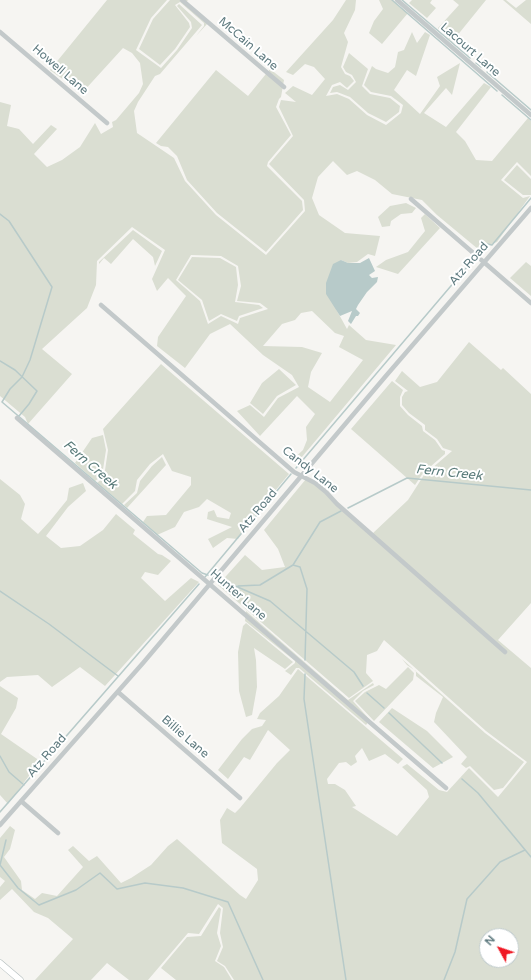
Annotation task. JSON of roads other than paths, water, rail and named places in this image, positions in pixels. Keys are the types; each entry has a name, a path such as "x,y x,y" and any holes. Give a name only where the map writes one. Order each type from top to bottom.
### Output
{"street":[{"name":"McCain Lane","path":"182,0 284,87"},
{"name":"Lacourt Lane","path":"397,0 531,115"},
{"name":"Howell Lane","path":"0,32 107,123"},
{"path":"411,199 531,303"},
{"name":"Atz Road","path":"0,825 118,692 300,476 531,208"},
{"name":"Candy Lane","path":"101,305 300,476 315,483 326,492 337,504 505,652"},
{"name":"Hunter Lane","path":"17,418 446,788"},
{"name":"Billie Lane","path":"118,692 240,798"},
{"path":"21,801 58,833"},
{"path":"0,963 20,980"}],"waterway":[{"path":"392,0 497,91"},
{"path":"402,0 470,58"},
{"path":"476,63 481,67"},
{"path":"487,72 531,110"},
{"path":"502,95 531,120"},
{"path":"479,252 487,244 492,245 531,198"},
{"path":"0,214 9,221 52,287 30,360 22,377 10,389 2,402"},
{"path":"296,468 473,260"},
{"name":"Fern Creek","path":"0,361 15,370 37,391 19,416"},
{"name":"Fern Creek","path":"2,402 202,573 211,576"},
{"path":"205,577 291,474"},
{"name":"Fern Creek","path":"348,508 407,478 531,490"},
{"name":"Fern Creek","path":"238,586 260,585 293,565 320,522 341,511"},
{"path":"293,565 300,567 307,589 305,660"},
{"name":"Fern Creek","path":"219,579 270,601 354,672 363,686"},
{"path":"0,812 199,584"},
{"path":"0,591 49,624 118,676"},
{"path":"305,674 304,699 346,980"},
{"name":"Fern Creek","path":"367,693 384,708"},
{"name":"Fern Creek","path":"389,713 442,763"},
{"path":"0,756 9,772 24,785"},
{"name":"Fern Creek","path":"462,779 478,793 531,857"},
{"path":"6,840 0,865 18,888 39,905 76,890 100,873 117,889 145,883 183,888 228,902 263,980"},
{"path":"444,980 455,952 467,899 500,862 525,850"}]}
